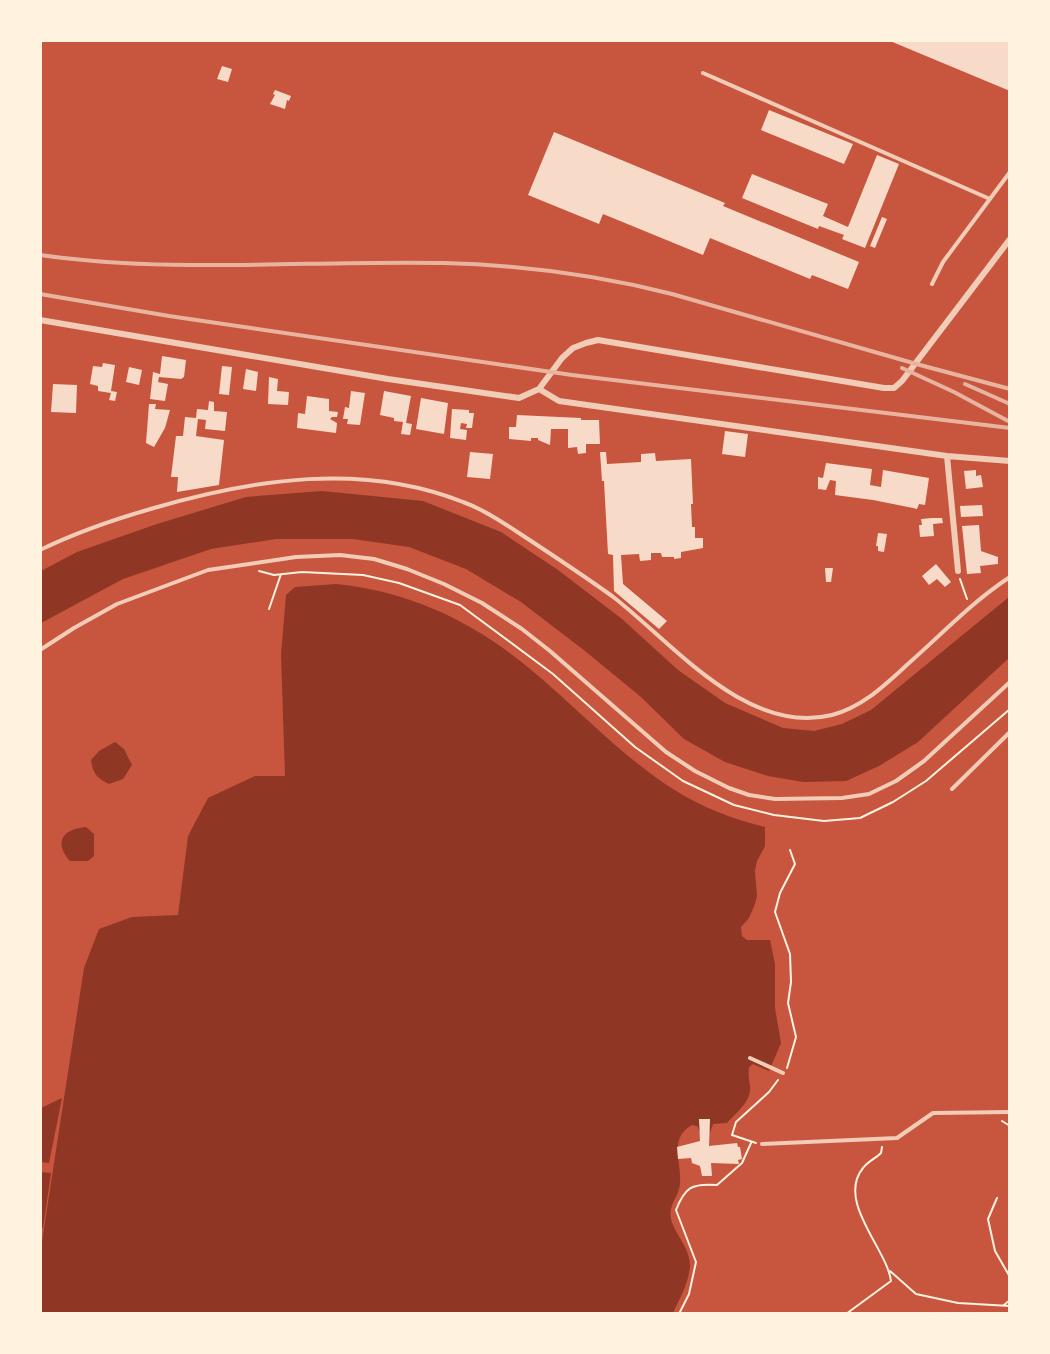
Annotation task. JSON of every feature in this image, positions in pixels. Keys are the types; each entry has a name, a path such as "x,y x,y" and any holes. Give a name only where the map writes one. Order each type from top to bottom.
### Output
{"street":[{"path":"40,320 388,379 519,398 539,389 562,358 573,348 598,340 894,388 902,381 1010,239"},
{"path":"539,389 559,401 947,456 1010,461"},
{"path":"947,456 958,571"}],"lane":[{"path":"703,73 990,199"},
{"path":"932,284 943,262 1010,172"},
{"path":"40,550 107,522 206,493 254,483 337,478 379,481 427,489 466,503 502,522 541,547 613,597 707,677 750,705 775,714 804,717 831,715 875,694 970,608 1010,577"},
{"path":"40,650 117,604 208,570 296,557 340,555 375,559 426,577 482,603 522,629 550,651 666,752 695,771 729,788 749,795 775,799 842,798 869,794 896,781 924,760 1010,682"},
{"path":"952,789 1010,732"},
{"path":"750,1058 783,1073"},
{"path":"762,1144 897,1138 933,1113 1010,1112"}],"path":[{"path":"958,571 970,608"},
{"path":"274,575 302,572 363,575 399,583 460,605 553,674 635,747 683,781 734,805 774,815 824,821 860,818 893,802 926,781 1010,709"},
{"path":"269,609 281,574"},
{"path":"762,1144 751,1143 732,1135 736,1122 769,1092 788,1067 796,1037 788,1003 791,982 790,954 775,912 780,893 795,864 790,850"},
{"path":"884,1139 881,1153 863,1167 855,1182 857,1199 865,1226 890,1270 916,1294 958,1303 1010,1306"},
{"path":"679,1314 689,1294 696,1262 676,1210 683,1193 698,1183 717,1185 742,1163 751,1143"},
{"path":"997,1198 988,1219 995,1251 1010,1278"},
{"path":"846,1314 891,1281 890,1270"},
{"path":"1004,1305 1010,1300"}],"shaded area":[{"path":"322,491 423,501 501,532 558,570 622,619 678,670 725,703 783,728 814,731 842,724 871,710 1009,597 1009,658 918,742 879,766 846,781 803,782 768,776 725,762 684,739 641,697 521,602 466,569 409,547 353,539 276,539 211,549 123,579 41,623 41,571 77,552 157,524 246,497"},
{"path":"336,584 401,597 462,622 522,663 628,756 673,789 717,812 765,827 765,846 757,861 755,871 757,896 749,918 741,927 742,936 747,940 770,940 775,964 775,1008 781,1043 769,1071 753,1064 749,1067 749,1097 727,1123 713,1124 710,1133 709,1119 700,1132 697,1126 692,1125 680,1137 678,1152 680,1184 670,1214 673,1225 688,1253 690,1266 686,1284 673,1313 41,1314 41,1248 84,968 99,929 132,917 178,915 188,836 208,798 255,776 285,776 281,654 286,595 295,587"},
{"path":"115,742 124,749 132,765 123,779 109,784 96,775 91,760 99,751"},
{"path":"86,827 94,834 94,856 88,861 70,861 62,848 63,838 71,830"},
{"path":"62,1098 49,1163 41,1162 41,1108"},
{"path":"40,1172 51,1173 43,1228 41,1228"}],"building":[{"path":"1010,40 1010,91 890,41"},
{"path":"222,66 232,69 228,82 217,79"},
{"path":"275,90 291,96 289,101 287,100 285,109 270,104"},
{"path":"769,110 853,144 844,164 761,130"},
{"path":"554,132 725,203 723,206 859,262 848,289 812,275 810,279 710,238 703,255 603,214 599,224 528,195"},
{"path":"877,155 899,164 865,248 842,239 844,235 819,226 818,229 742,198 752,174 828,204 823,216 848,227"},
{"path":"882,217 887,219 875,248 870,246"},
{"path":"162,356 186,360 184,377 181,379 159,377 158,382 168,384 165,401 150,399 153,372 160,374"},
{"path":"103,363 115,365 111,391 117,392 115,401 109,400 111,393 98,391 98,386 90,384 93,366 102,367"},
{"path":"222,366 232,367 229,395 219,394"},
{"path":"129,367 142,370 139,385 126,382"},
{"path":"246,369 258,372 256,391 243,389"},
{"path":"269,377 278,379 277,391 289,392 288,405 268,404"},
{"path":"53,384 77,385 76,413 51,412"},
{"path":"351,391 365,393 360,425 347,424 348,419 343,419 345,407 349,408"},
{"path":"384,391 411,396 406,423 412,424 410,435 401,434 403,422 380,415"},
{"path":"307,396 329,399 329,411 338,412 337,417 330,419 337,423 336,433 297,428 298,413 305,414"},
{"path":"421,398 448,403 444,434 416,429"},
{"path":"209,401 214,402 214,411 227,412 225,431 205,429 206,420 198,419 196,436 224,440 219,485 177,492 178,477 171,477 176,436 183,436 185,417 196,418 197,409 208,410"},
{"path":"149,404 156,404 155,409 170,410 165,428 154,447 146,443"},
{"path":"452,409 469,410 469,413 474,413 472,428 466,428 467,424 461,423 460,429 467,430 466,440 450,438"},
{"path":"517,415 599,420 600,444 586,444 586,453 578,454 577,447 568,448 568,429 551,429 550,445 538,438 531,438 531,441 509,439 509,427 516,427"},
{"path":"725,431 748,434 745,457 722,454"},
{"path":"470,452 493,454 490,479 467,477"},
{"path":"600,452 606,452 607,464 641,462 641,454 655,453 656,461 691,459 692,527 695,527 695,538 703,538 703,548 681,552 681,558 674,559 674,557 662,557 661,553 651,553 651,560 640,561 639,554 621,555 623,584 667,621 659,629 614,591 613,555 608,554"},
{"path":"826,463 872,469 870,485 881,487 883,470 929,478 925,505 919,504 917,509 835,495 836,481 830,480 826,490 818,489 818,477 823,478"},
{"path":"976,470 976,476 981,475 983,487 966,489 964,471"},
{"path":"982,505 983,516 961,517 960,506"},
{"path":"942,518 943,523 933,524 934,536 920,537 921,519"},
{"path":"979,525 981,551 998,557 998,564 980,566 981,573 967,574 962,526"},
{"path":"878,533 887,534 884,552 878,551 878,546 876,546"},
{"path":"936,564 951,582 945,587 937,579 929,585 922,576"},
{"path":"825,568 833,568 831,582 826,582"},
{"path":"699,1119 710,1119 709,1146 737,1143 742,1159 738,1160 739,1164 711,1163 712,1176 702,1176 700,1166 692,1163 691,1158 678,1159 677,1147 700,1141"}],"railway":[{"path":"40,255 141,264 444,263 559,272 616,281 672,294 1010,389"},
{"path":"40,294 169,316 572,375 1010,428"},
{"path":"902,368 1010,422"},
{"path":"965,384 1010,404"}]}
